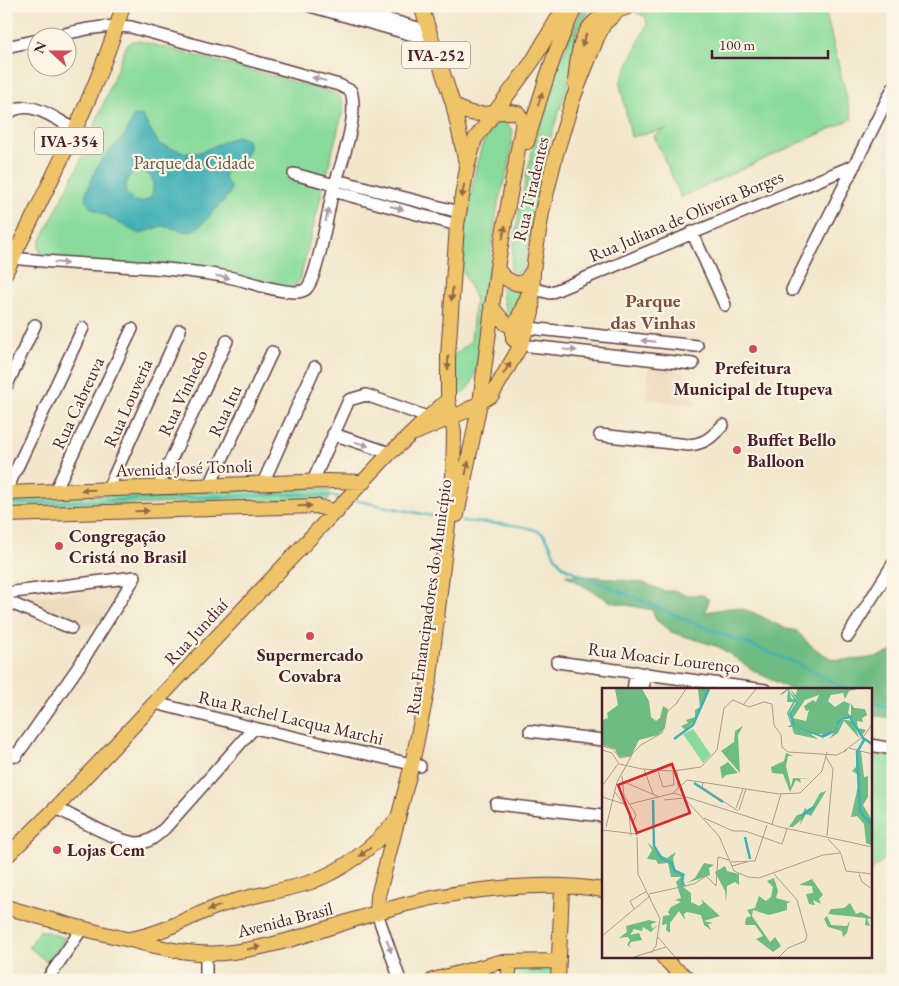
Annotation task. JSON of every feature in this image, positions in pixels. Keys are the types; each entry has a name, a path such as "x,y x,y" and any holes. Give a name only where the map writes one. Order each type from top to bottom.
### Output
{"main road":[{"name":"IVA-354","path":"6,272 74,129 117,26 123,6"},
{"name":"IVA-252","path":"421,6 453,104"},
{"name":"Rua Emancipadores do Município","path":"381,912 416,765 430,677 453,481 454,432 448,400 448,356 458,218 467,168 474,139 532,62 565,6"},
{"path":"511,196 545,82 559,42 576,6"},
{"name":"Rua Tiradentes","path":"599,11 624,8"},
{"name":"Rua Tiradentes","path":"450,418 480,403 492,394 521,345 522,326 532,313 526,286 533,270 542,212 556,154 597,38 604,24 624,8"},
{"name":"Rua Tiradentes","path":"597,38 599,11"},
{"name":"Rua Tiradentes","path":"574,99 581,44 599,11"},
{"path":"453,104 461,111 471,114 493,115 503,111 518,112 523,121 511,196"},
{"path":"453,104 467,168"},
{"name":"Rua Emancipadores do Município","path":"381,912 378,896 399,817 432,715 444,637 461,495 475,434 491,306 511,196"},
{"path":"497,268 503,277 510,282 526,286"},
{"path":"491,306 506,324 522,326"},
{"path":"390,453 414,433 427,416 448,400"},
{"path":"414,433 450,418"},
{"path":"454,432 462,427 475,434"},
{"name":"Avenida José Tonoli","path":"6,515 316,506 342,500 364,482 390,453"},
{"path":"453,481 461,495"},
{"name":"Avenida José Tonoli","path":"6,492 55,492 313,482 342,500"},
{"name":"Rua Jundiaí","path":"6,857 56,808 155,703 342,500"},
{"name":"Rua Emancipadores do Município","path":"127,940 161,933 183,920 244,897 310,882 341,869 368,850 399,817"},
{"name":"Avenida Brasil","path":"6,907 81,930 174,950 206,953 230,952 297,939 411,903 499,888 602,890"},
{"path":"558,980 568,888"},
{"name":"Avenida Brasil","path":"568,888 602,900"},
{"path":"161,933 162,942 174,950"},
{"path":"664,958 691,980"},
{"path":"433,980 510,962 559,961"},
{"path":"508,980 510,962"},
{"path":"450,975 491,980"}],"street":[{"path":"310,6 430,36"},
{"path":"342,6 430,36"},
{"path":"13,258 196,272 234,278 294,293 305,290 313,279 354,109 351,91 346,87 131,27 117,26 78,33"},
{"path":"6,47 28,42"},
{"path":"792,290 893,88"},
{"path":"6,115 18,107 33,108 74,129"},
{"name":"Rua Juliana de Oliveira Borges","path":"526,286 550,293 854,164"},
{"path":"294,174 458,218"},
{"path":"692,232 726,305"},
{"path":"6,386 35,325"},
{"path":"522,326 696,346"},
{"path":"6,492 83,328"},
{"name":"Rua Cabreuva","path":"55,492 132,329"},
{"name":"Rua Louveria","path":"108,489 180,330"},
{"name":"Rua Vinhedo","path":"158,488 227,341"},
{"path":"521,345 693,364"},
{"name":"Rua Itu","path":"210,486 272,352"},
{"path":"263,483 315,367"},
{"path":"313,482 349,400 357,396 366,395 427,416"},
{"path":"600,435 688,445 701,444 711,438 723,425"},
{"path":"333,434 390,453"},
{"path":"848,636 893,564"},
{"path":"6,593 135,577 79,666 11,754"},
{"path":"6,601 71,628"},
{"name":"Rua Moacir Lourenço","path":"557,662 750,688"},
{"path":"635,688 640,673"},
{"path":"640,673 643,688"},
{"name":"Rua Rachel Lacqua Marchi","path":"155,703 416,765"},
{"path":"56,808 118,837 137,843 152,839 254,728"},
{"path":"530,731 602,740"},
{"path":"872,745 893,750"},
{"path":"496,804 602,816"},
{"path":"381,912 400,980"},
{"path":"47,980 81,930"},
{"path":"206,953 206,980"}],"shaded area":[{"path":"649,364 681,370 686,374 696,405 645,399"},
{"path":"119,588 114,601 97,625 79,623 71,617 62,619 22,603 25,595 81,593 83,590"}],"green space":[{"path":"584,6 589,6 590,9 576,33 571,76 549,142 526,258 522,270 515,274 510,270 521,204 536,135 558,68"},
{"path":"650,6 824,6 852,119 681,197 654,136 666,129 631,137 620,83 647,24 646,17 635,12"},
{"name":"Parque da Cidade","path":"132,41 140,41 332,92 340,97 344,106 300,279 294,288 45,258 41,254 40,242 80,163 126,46"},
{"path":"503,122 513,130 509,165 498,202 477,367 468,388 457,395 453,393 452,357 471,341 475,298 461,266 465,228 476,166 483,143 496,123"},
{"path":"502,286 523,293 512,318 505,307"},
{"path":"310,488 328,489 330,492 329,500 6,509 6,499"},
{"path":"565,575 644,583 664,591 677,591 684,595 703,595 709,600 705,612 737,608 753,612 782,627 797,631 808,643 831,658 853,660 881,655 893,650 893,718 872,715 872,688 788,688 756,672 719,647 671,632 656,620 652,610 611,602"},
{"path":"872,752 893,757 893,851 872,870"},
{"path":"40,930 65,938 48,963 29,947"},
{"path":"514,965 552,968 551,980 513,980"}],"water":[{"path":"142,115 159,144 187,153 198,153 237,136 247,140 249,148 245,156 227,167 224,177 231,188 229,195 199,227 189,232 162,226 139,234 90,207 85,199 96,169 103,157 124,137 133,117","holes":["135,171 141,171 149,175 153,182 151,197 143,202 134,201 125,192 128,177"]}],"waterway":[{"path":"6,504 302,494 340,497"},
{"path":"353,500 442,518"},
{"path":"461,521 492,523 536,530 543,534 557,560 567,569 694,623 797,663 844,688"},
{"path":"872,702 893,709"}],"place":[{"name":"Prefeitura Municipal de Itupeva","path":"753,349"},
{"name":"Buffet Bello Balloon","path":"737,450"},
{"name":"Congregação Cristá no Brasil","path":"59,546"},
{"name":"Supermercado Covabra","path":"310,636"},
{"name":"Lojas Cem","path":"57,850"}],"district":[{"name":"Parque das Vinhas","path":"653,311"}]}
